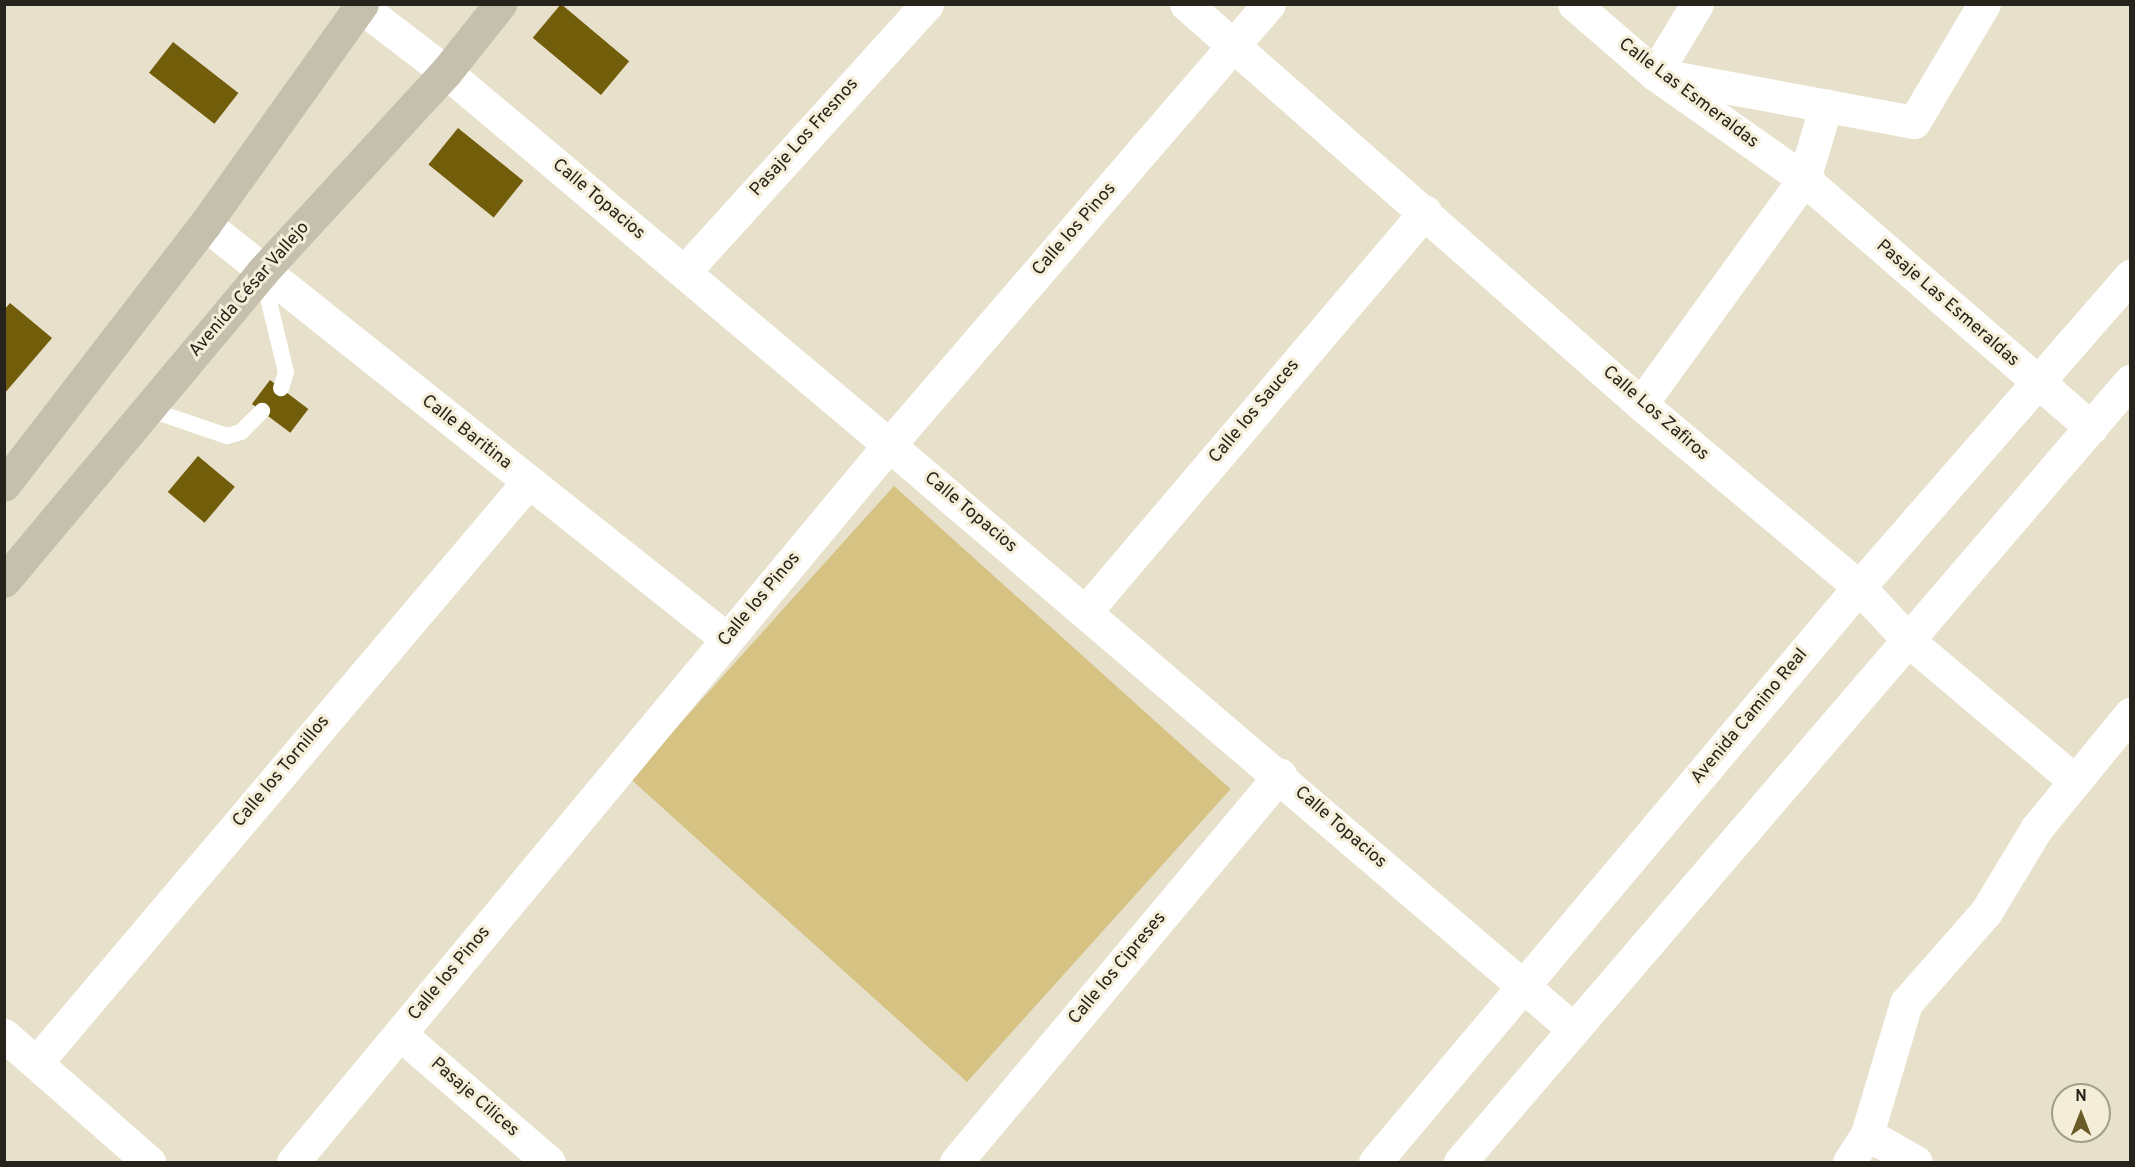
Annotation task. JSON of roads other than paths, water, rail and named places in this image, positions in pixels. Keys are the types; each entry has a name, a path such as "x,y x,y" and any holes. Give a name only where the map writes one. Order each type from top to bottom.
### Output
{"main road":[{"name":"Avenida César Vallejo","path":"4,580 262,272 446,72 500,4"},
{"path":"4,485 205,224 361,6"}],"street":[{"name":"Pasaje Los Fresnos","path":"684,272 927,4"},
{"path":"1186,4 1236,45 1269,4"},
{"name":"Calle Las Esmeraldas","path":"1574,4 1655,74 1804,179"},
{"path":"1697,4 1655,74 1914,123 1984,4"},
{"name":"Calle Topacios","path":"361,6 446,72 1086,611 1572,1028"},
{"name":"Calle Los Zafiros","path":"1236,45 1641,404 1859,586 1910,642 2075,782"},
{"name":"Calle los Pinos","path":"293,1162 889,445 1236,45"},
{"path":"1641,404 1804,179 1826,105"},
{"name":"Pasaje Las Esmeraldas","path":"1804,179 2091,428"},
{"name":"Calle los Sauces","path":"1086,611 1425,212"},
{"name":"Calle Baritina","path":"205,224 262,272 728,639"},
{"name":"Avenida Camino Real","path":"1375,1162 1524,988 1859,586 2038,384 2130,276"},
{"path":"1460,1162 1572,1028 1910,642 2130,381"},
{"name":"Calle los Tornillos","path":"16,1053 528,482"},
{"path":"1849,1162 1868,1134 1906,1003 1986,912 2036,829 2130,714"},
{"name":"Calle los Cipreses","path":"956,1162 1280,776"},
{"name":"Pasaje Cilices","path":"400,1034 549,1162"},
{"path":"16,1053 149,1162"},
{"path":"1868,1134 1916,1162"}],"lane":[{"path":"262,272 286,372 281,388"},
{"path":"148,409 227,435 242,432 262,411"}]}
